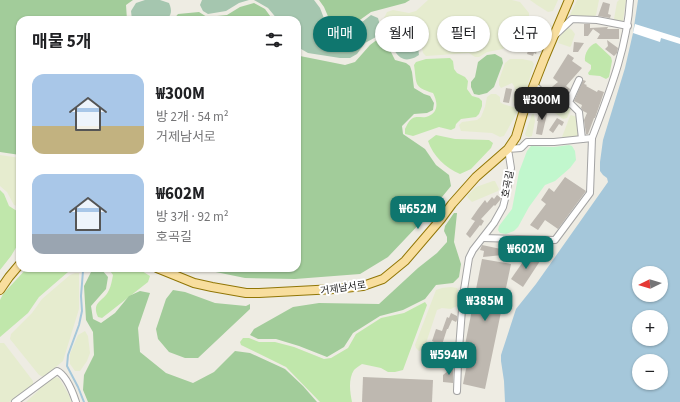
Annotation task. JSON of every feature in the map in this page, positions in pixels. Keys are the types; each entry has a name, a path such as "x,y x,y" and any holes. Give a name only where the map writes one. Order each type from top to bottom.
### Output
{"main road":[{"name":"거제남서로","path":"167,272 194,283 246,293 323,290 363,286 383,279 405,261 476,177 508,149 516,137 524,110 569,0"},
{"path":"0,290 16,269"}],"street":[{"path":"483,238 555,240 590,193 592,138 612,85 624,45 629,19 630,0"},
{"path":"553,38 572,19 597,20 628,26"},
{"path":"569,102 579,80"},
{"path":"534,85 553,103 569,102 579,112 582,139"},
{"path":"508,149 521,148 527,142 554,142 592,138"},
{"name":"호곡길","path":"457,391 463,296 469,258 503,206 511,168 508,149"},
{"path":"15,402 58,371 61,372 72,391 76,402"}],"green space":[{"path":"0,0 133,0 126,5 127,16 16,16 16,154 0,152"},
{"path":"145,0 160,0 169,3 171,10 170,14 169,16 132,16 131,11 136,3"},
{"path":"202,0 249,0 239,3 226,11 208,14 203,11 200,5"},
{"path":"254,0 314,0 320,8 323,16 313,16 313,52 358,52 350,58 308,53 301,49 301,16 275,16 268,8"},
{"path":"319,0 410,0 405,3 371,12 365,16 328,16"},
{"path":"428,0 512,0 520,2 529,13 529,16 498,16 498,50 490,51 490,16 437,16 437,52 487,52 479,57 475,57 469,53 426,56 423,52 429,52 429,16 385,16 387,12 393,10 409,13 416,11"},
{"path":"530,0 558,0 553,11 548,12"},
{"path":"577,0 599,0 596,15 594,17 571,16 570,15"},
{"path":"619,0 626,0 623,21 621,22 615,21 614,19 617,2"},
{"path":"254,3 265,9 270,16 217,16 227,15 240,7"},
{"path":"199,12 205,16 176,16 178,14"},
{"path":"371,15 375,17 375,38 367,42 367,18"},
{"path":"567,28 572,30 575,34 570,47 558,43 560,36"},
{"path":"375,41 375,52 391,52 395,60 406,63 410,66 414,88 430,96 434,103 433,110 427,113 414,114 402,126 403,134 425,149 436,165 449,175 451,186 424,219 388,257 360,274 295,279 245,278 216,272 301,272 301,56 345,65 355,62 364,52 367,52 367,48"},
{"path":"596,43 611,57 612,61 609,77 606,79 600,76 589,75 588,73 591,69 591,65 585,61 585,56 589,48"},
{"path":"419,52 419,55 406,59 402,58 396,53"},
{"path":"495,54 502,58 503,63 494,87 487,93 479,95 474,94 471,87 471,82 475,77 478,62 487,55"},
{"path":"450,58 453,61 454,69 457,73 465,77 468,81 467,89 472,96 479,98 482,101 479,114 476,117 461,119 456,124 455,128 451,130 439,127 413,136 405,134 405,129 408,123 413,118 426,117 433,113 436,107 436,100 433,93 422,89 417,84 414,65 416,62 426,59"},
{"path":"510,59 532,61 534,64 522,103 520,104 514,103 513,100 515,89 512,83 501,88 499,85 499,80 505,63"},
{"path":"491,94 496,94 500,97 500,102 516,108 518,111 504,136 500,137 492,133 461,131 459,125 462,122 477,120 481,117 487,97"},
{"path":"567,105 571,109 567,118 563,119 554,111 559,106"},
{"path":"532,114 534,114 535,121 532,136 529,137 525,134"},
{"path":"570,116 577,117 578,135 576,137 562,138"},
{"path":"436,135 455,139 489,140 493,143 491,148 471,169 460,174 445,165 433,152 428,141"},
{"path":"531,146 554,147 572,146 575,151 576,160 570,168 555,181 545,185 514,231 506,234 500,233 498,230 499,226 512,209 519,172 527,151"},
{"path":"0,155 16,157 16,206 14,205 7,192 0,186"},
{"path":"495,181 499,189 498,191 472,202 468,198 467,196 476,187"},
{"path":"0,190 4,194 9,206 16,210 16,248 0,270"},
{"path":"454,213 457,213 454,242 461,264 459,277 453,283 436,285 425,299 403,310 380,316 353,333 344,347 327,357 276,339 258,339 250,335 254,329 293,307 319,303 379,304 418,268 437,253 447,242 447,237 444,231 445,226"},
{"path":"23,272 68,272 39,297 28,313 0,337 0,300 3,294"},
{"path":"91,272 104,272 108,277 106,289 91,306 93,319 101,323 115,313 129,296 140,291 150,293 138,328 140,352 166,373 193,383 214,372 235,351 250,353 285,369 317,402 88,402 83,390 84,375 94,355 93,332 86,320 84,286"},
{"path":"111,272 144,272 150,276 148,282 102,318 98,317 96,312 97,305 107,294 113,275"},
{"path":"79,273 79,309 63,361 44,377 39,375 10,339 11,334 32,313 42,299 70,275"},
{"path":"451,287 457,288 458,291 457,306 451,309 442,308 437,310 424,349 419,351 415,345 436,290"},
{"path":"173,290 185,292 215,303 246,306 250,304 250,309 198,358 185,358 169,352 158,339 156,329 166,299"},
{"path":"425,302 427,305 403,370 388,372 381,368 362,364 354,370 351,377 350,390 352,402 320,402 286,367 241,345 240,342 243,338 249,338 259,342 275,342 294,347 324,359 331,358 348,348 356,334 381,318 404,313"},
{"path":"85,331 88,336 90,353 87,361 80,371 75,371 70,364 70,354 78,335"},
{"path":"0,343 4,343 33,381 33,385 9,402 0,402"},
{"path":"55,377 59,378 69,395 71,402 26,402 38,391 41,386"}],"water":[{"path":"638,0 680,0 680,402 505,402 501,355 516,309 536,284 608,182 607,178 600,171 603,140 625,68 633,33"}],"pier":[{"path":"635,24 680,38 680,44 661,38 660,42 633,33"}],"building":[{"path":"603,2 610,4 608,14 611,15 610,18 598,16"},
{"path":"584,24 590,24 590,28 608,27 607,29 619,29 619,39 597,39 600,34 593,29 588,36 584,36"},
{"path":"607,40 618,48 617,53 614,56 605,49 608,46"},
{"path":"574,42 584,43 578,52 573,52"},
{"path":"528,52 537,52 536,54 534,53 533,56 527,54"},
{"path":"568,54 574,58 572,61 582,68 566,86 570,89 566,98 561,98 557,94 555,96 553,94 551,95 547,91 558,82 553,78"},
{"path":"583,80 586,81 584,84 587,85 586,86 597,92 598,90 604,92 588,134 586,134 584,120 587,113 581,108 582,105 574,101"},
{"path":"506,88 512,89 509,103 503,102"},
{"path":"540,108 548,110 542,135 536,134"},
{"path":"557,118 564,122 562,126 559,124 553,133 549,130"},
{"path":"565,177 586,191 558,229 545,220 538,230 530,225 546,204 541,200 549,188 554,192"},
{"path":"497,195 501,198 500,200 481,219 484,221 470,238 466,234 475,221 471,219 485,200 487,203 492,197 494,199"},
{"path":"482,245 501,249 521,248 522,253 483,257 484,251 480,250"},
{"path":"529,253 540,261 523,287 511,279"},
{"path":"482,259 511,264 485,389 463,384 467,364 462,363"},
{"path":"451,313 457,316 456,322 452,320 447,329 440,351 432,348 434,342 432,341 436,329 442,331 447,317 449,318"},
{"path":"448,367 453,367 453,383 443,382 443,375 448,371"},
{"path":"363,377 433,380 432,402 362,402"}],"waterway":[{"path":"83,272 81,296 82,311 79,325 68,355 67,366 84,402"}]}
